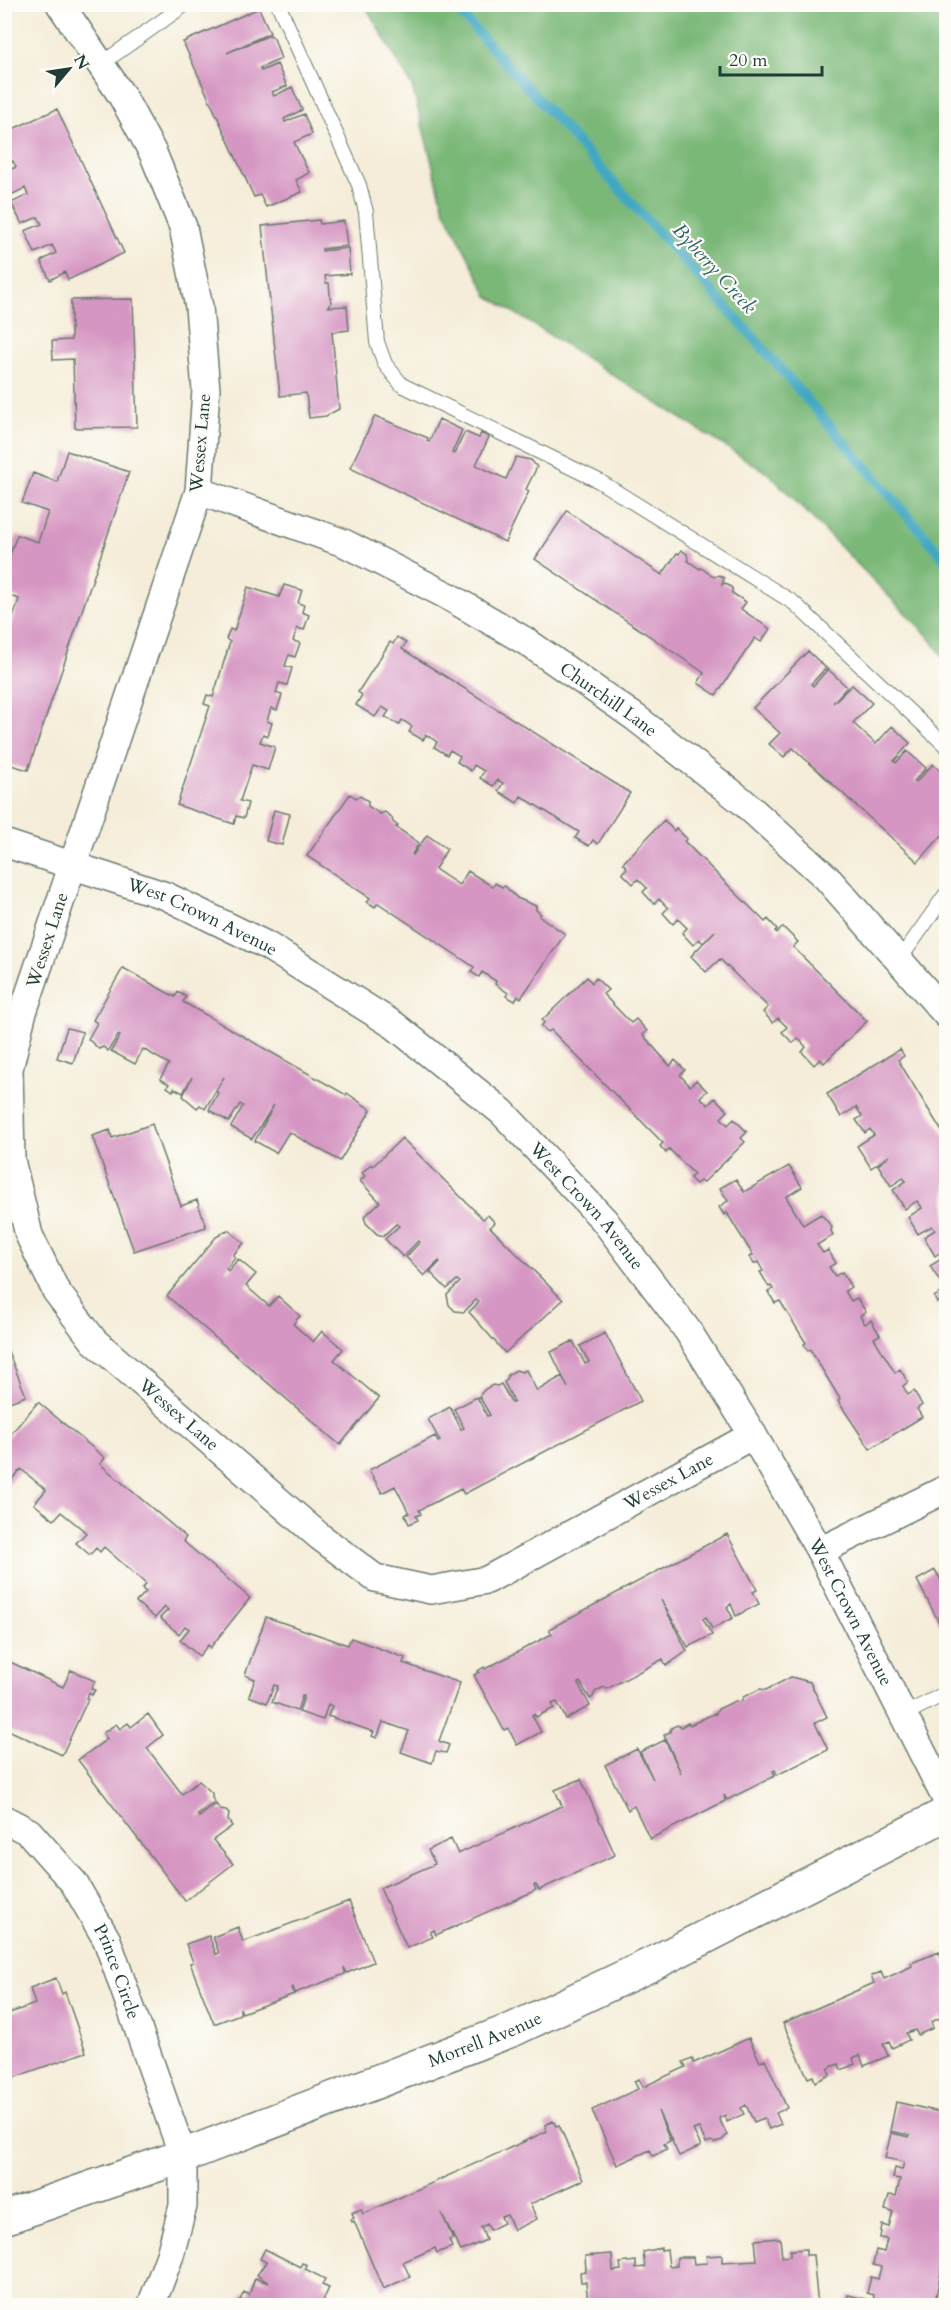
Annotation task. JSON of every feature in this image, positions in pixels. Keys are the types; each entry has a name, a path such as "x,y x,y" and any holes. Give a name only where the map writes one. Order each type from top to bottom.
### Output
{"street":[{"name":"Wessex Lane","path":"60,4 122,96 153,153 183,227 199,307 206,390 199,491 22,1015 9,1069 11,1161 30,1235 56,1292 94,1341 319,1536 375,1578 430,1590 487,1580 753,1435"},
{"name":"Churchill Lane","path":"199,491 344,543 446,595 527,642 636,718 742,801 827,878 946,1014"},
{"name":"West Crown Avenue","path":"4,843 166,896 266,945 394,1025 501,1112 604,1220 688,1331 753,1435 820,1551 946,1799"},
{"path":"820,1551 946,1489"},
{"name":"Morrell Avenue","path":"4,2218 183,2156 513,2029 654,1963 946,1814"},
{"name":"Prince Circle","path":"4,1819 28,1832 74,1883 107,1940 183,2156 183,2206 170,2255 151,2306"}],"lane":[{"path":"101,64 186,4"},
{"path":"278,4 359,185 366,212 377,342 385,364 402,385 599,481 794,603 946,746"},
{"path":"900,959 946,894"},
{"path":"903,1715 946,1693"}],"green space":[{"path":"365,5 946,5 946,661 930,638 769,474 488,296 444,209 412,86"}],"building":[{"path":"259,8 270,33 227,53 270,35 274,38 281,59 260,68 261,71 277,64 287,86 272,92 274,96 292,87 302,110 284,119 285,122 304,114 312,134 294,142 309,173 296,180 302,192 266,207 260,195 254,197 183,42"},
{"path":"57,109 124,253 68,280 65,272 50,280 41,261 56,253 52,245 35,253 25,231 42,224 38,217 22,224 11,203 28,195 25,188 9,196 4,187 4,172 16,167 13,161 4,165 4,133"},
{"path":"319,220 320,224 344,221 347,246 322,249 322,251 348,248 350,274 325,276 326,283 329,283 331,304 328,307 347,306 349,330 332,332 339,409 326,416 309,418 306,393 280,396 262,226"},
{"path":"133,299 137,427 75,428 73,359 53,360 52,341 71,340 71,300"},
{"path":"375,416 428,438 429,442 439,419 462,430 452,453 454,454 465,432 479,438 481,433 489,437 476,465 506,479 516,457 531,460 537,467 526,489 529,491 505,542 350,468"},
{"path":"67,451 129,472 28,770 4,763 4,645 19,599 4,594 4,571 17,535 38,542 48,512 22,503 33,473 57,482"},
{"path":"567,511 662,575 681,550 687,554 688,561 700,569 714,577 719,575 724,578 722,585 725,583 732,588 732,593 746,602 741,609 770,629 761,642 755,638 716,695 698,683 704,673 535,559"},
{"path":"284,585 302,590 298,603 304,605 302,612 309,615 304,630 297,628 293,641 300,643 295,657 289,655 285,666 292,668 287,685 279,683 276,693 282,695 277,710 271,708 267,721 272,723 268,736 263,734 260,742 275,747 268,770 252,765 240,801 248,803 244,818 236,816 234,824 177,805 210,706 204,704 207,695 213,697 230,642 226,639 230,629 234,631 248,587 279,597"},
{"path":"397,637 406,643 402,649 630,793 598,844 593,840 589,846 575,838 579,832 521,796 517,803 498,791 503,783 497,780 493,786 480,778 484,771 474,765 471,771 457,762 460,756 450,750 447,755 434,747 437,742 431,738 426,735 423,740 409,732 412,727 402,720 399,725 385,717 389,711 382,707 375,717 356,705 362,695 358,692 390,642 393,644"},
{"path":"808,651 826,668 811,684 813,686 828,669 847,687 833,703 852,685 872,703 853,723 876,744 892,726 910,743 894,761 896,763 907,751 926,768 914,781 916,782 933,764 946,777 946,787 942,793 946,789 946,831 918,862 793,748 784,757 769,744 780,733 753,708"},
{"path":"350,794 368,801 368,806 380,814 385,812 398,826 396,827 419,843 413,855 427,835 447,849 435,869 459,885 468,871 493,887 495,883 502,887 505,886 517,898 536,906 536,910 541,914 539,916 565,934 521,998 518,996 515,1001 506,996 508,993 495,984 496,981 482,972 479,977 471,972 474,967 378,903 375,907 367,902 370,898 307,856"},
{"path":"274,810 290,814 282,845 266,841"},
{"path":"664,820 674,831 676,828 687,839 684,841 765,922 768,919 777,929 775,931 777,933 783,927 798,942 793,947 867,1021 824,1063 820,1059 814,1065 802,1052 806,1047 798,1038 793,1043 782,1032 787,1027 778,1018 773,1023 763,1012 768,1007 720,959 706,972 691,956 715,931 703,943 699,939 693,945 682,933 687,928 678,919 673,924 663,913 668,908 659,899 654,904 643,892 647,888 638,879 633,884 622,873 627,868 623,863"},
{"path":"123,968 175,997 178,992 186,997 183,1002 346,1095 347,1093 371,1110 340,1161 289,1132 276,1153 255,1141 274,1105 252,1139 231,1127 243,1106 240,1104 229,1122 209,1110 224,1077 205,1109 200,1105 197,1108 183,1096 192,1077 183,1093 174,1088 173,1091 167,1087 169,1084 160,1079 169,1064 143,1049 135,1064 111,1051 120,1036 118,1035 108,1051 103,1047 99,1049 88,1039 97,1023 93,1020"},
{"path":"587,977 592,983 596,978 608,990 603,994 631,1023 636,1019 647,1031 643,1035 670,1066 675,1060 685,1070 680,1075 690,1086 696,1080 707,1091 700,1097 708,1105 715,1098 728,1111 721,1118 728,1125 734,1119 747,1132 741,1138 745,1142 703,1183 700,1181 696,1184 690,1178 694,1174 669,1149 666,1153 660,1146 663,1143 551,1030 548,1032 541,1026 544,1023 542,1020"},
{"path":"67,1028 83,1032 73,1063 57,1058"},
{"path":"900,1049 904,1056 898,1060 946,1138 946,1248 935,1256 924,1237 935,1230 932,1226 918,1234 908,1217 922,1208 921,1206 917,1201 905,1209 893,1190 906,1181 903,1178 891,1186 878,1165 889,1156 871,1168 857,1146 874,1135 870,1129 865,1133 856,1120 862,1116 856,1107 841,1117 827,1094"},
{"path":"152,1124 181,1206 197,1200 206,1227 134,1251 92,1136 110,1130 112,1138"},
{"path":"402,1138 483,1219 488,1215 495,1223 490,1227 563,1300 505,1353 469,1312 479,1302 476,1300 464,1312 455,1311 449,1305 447,1295 460,1282 457,1280 447,1289 430,1272 439,1261 424,1276 406,1257 420,1242 418,1241 403,1257 385,1239 399,1226 396,1224 383,1236 377,1234 366,1223 364,1217 380,1202 360,1181 365,1176 362,1173 371,1164 373,1166"},
{"path":"789,1166 802,1187 786,1197 803,1225 821,1214 832,1227 833,1235 817,1245 823,1253 828,1250 836,1263 829,1267 835,1276 842,1272 851,1287 845,1291 851,1301 857,1298 866,1312 860,1316 863,1321 865,1324 871,1320 880,1335 874,1338 895,1373 900,1369 908,1382 903,1386 908,1395 914,1391 922,1405 917,1409 922,1417 870,1449 838,1401 840,1399 810,1349 808,1351 804,1344 806,1343 780,1301 775,1303 768,1292 773,1289 769,1287 760,1272 763,1271 758,1262 754,1264 749,1257 753,1255 727,1213 724,1215 719,1207 728,1201 720,1188 736,1179 744,1192"},
{"path":"228,1230 244,1243 233,1255 235,1257 226,1269 228,1271 238,1259 256,1274 246,1286 269,1306 278,1296 300,1316 293,1324 313,1342 322,1331 343,1349 334,1360 379,1398 340,1445 167,1296 216,1237"},
{"path":"946,1256 946,1283 943,1286 930,1266"},
{"path":"946,1289 946,1303 944,1299 937,1303 934,1297"},
{"path":"605,1333 641,1401 464,1494 461,1489 419,1510 421,1514 416,1516 418,1520 409,1524 405,1515 409,1513 395,1486 382,1493 369,1470 435,1436 438,1442 440,1441 428,1419 450,1407 461,1429 464,1428 454,1409 477,1397 487,1416 490,1415 479,1396 493,1385 501,1384 512,1403 514,1402 504,1382 508,1375 516,1370 522,1372 526,1370 537,1391 562,1376 568,1388 551,1352 573,1341 585,1364 589,1362 580,1346"},
{"path":"4,1341 26,1396 4,1404"},
{"path":"38,1402 105,1458 100,1464 186,1537 183,1541 250,1598 210,1648 208,1645 199,1656 180,1640 189,1629 185,1626 179,1634 160,1618 168,1610 165,1607 155,1618 136,1602 146,1592 142,1589 146,1584 104,1547 100,1552 96,1548 90,1555 76,1543 86,1533 61,1512 54,1520 34,1504 46,1490 21,1469 4,1489 4,1442"},
{"path":"727,1534 757,1590 753,1592 759,1604 736,1616 731,1604 727,1607 733,1618 712,1629 706,1617 703,1619 712,1635 688,1647 661,1600 687,1651 666,1666 663,1659 607,1689 604,1687 595,1692 590,1699 580,1682 578,1683 590,1706 566,1719 557,1702 552,1704 554,1708 536,1717 532,1715 541,1732 517,1745 508,1728 504,1730 474,1675 484,1667 485,1669 552,1634 549,1629"},
{"path":"935,1570 941,1580 946,1577 946,1636 917,1580"},
{"path":"266,1617 348,1645 351,1638 405,1658 403,1663 460,1683 439,1741 449,1745 446,1753 436,1751 432,1763 401,1752 409,1731 383,1722 377,1738 372,1736 374,1732 328,1716 332,1706 328,1704 323,1720 299,1712 304,1696 302,1696 297,1711 272,1702 278,1686 274,1685 267,1703 249,1696 255,1679 245,1675"},
{"path":"4,1659 63,1687 71,1670 95,1681 91,1689 95,1690 92,1695 88,1693 86,1698 88,1699 62,1755 4,1728"},
{"path":"791,1677 810,1682 827,1717 815,1723 828,1750 777,1775 775,1770 773,1771 775,1776 727,1800 724,1795 725,1801 650,1839 634,1806 628,1810 605,1765 637,1749 653,1779 640,1752 665,1740 681,1773 664,1735 670,1732 671,1728 677,1725 681,1727 688,1723 690,1725 715,1713 715,1715 718,1709 735,1701 741,1702 743,1697 760,1689 766,1690"},
{"path":"148,1714 163,1735 147,1748 182,1794 199,1781 212,1793 215,1802 198,1815 199,1817 216,1804 220,1810 229,1814 228,1820 232,1826 213,1840 233,1864 185,1901 78,1760 107,1739 103,1733 116,1724 120,1729 128,1723 131,1727"},
{"path":"581,1779 615,1855 539,1890 534,1885 536,1890 436,1935 434,1930 430,1932 433,1937 407,1948 380,1888 435,1864 428,1850 451,1839 458,1854 562,1806 555,1790"},
{"path":"349,1901 373,1962 347,1973 344,1967 345,1974 295,1993 293,1987 291,1988 294,1994 242,2013 240,2008 240,2014 214,2024 190,1963 193,1962 186,1944 209,1936 216,1954 219,1953 213,1937 238,1927 243,1942"},
{"path":"939,1952 946,1969 945,2024 942,2017 931,2022 933,2028 918,2035 915,2030 906,2033 909,2040 892,2048 889,2041 883,2044 888,2056 864,2066 860,2055 853,2058 855,2064 841,2070 839,2064 833,2066 828,2069 830,2075 815,2082 813,2076 808,2078 783,2023 874,1983 871,1976 881,1972 884,1979 912,1966 911,1963"},
{"path":"56,1978 62,1994 65,1992 86,2052 4,2081 4,2015 35,2004 30,1988"},
{"path":"749,2038 760,2062 765,2059 787,2108 776,2113 781,2124 769,2129 764,2118 754,2122 746,2105 741,2108 744,2114 727,2122 725,2115 719,2118 727,2135 722,2140 706,2143 699,2128 693,2130 701,2146 679,2156 658,2111 670,2141 664,2144 667,2149 653,2156 650,2150 617,2165 592,2110 638,2089 634,2081 639,2079 643,2087 686,2067 683,2062 692,2058 694,2063"},
{"path":"943,2100 946,2101 946,2249 934,2306 845,2306 848,2295 873,2301 874,2295 867,2293 871,2277 878,2279 881,2267 873,2265 876,2250 884,2252 887,2239 880,2238 882,2225 889,2227 893,2212 885,2210 889,2195 896,2196 900,2179 893,2178 895,2168 902,2170 904,2162 885,2158 891,2133 909,2137 910,2135 890,2131 896,2102 940,2112"},
{"path":"553,2121 556,2126 559,2125 583,2180 530,2204 537,2219 514,2230 507,2215 501,2217 504,2223 490,2230 487,2224 481,2227 486,2240 461,2251 441,2212 453,2239 449,2240 452,2247 437,2253 435,2248 403,2262 410,2277 383,2289 354,2221 352,2222 351,2219 354,2218 352,2213 361,2209 363,2214 532,2138 547,2131 545,2125"},
{"path":"780,2238 782,2257 790,2256 790,2250 806,2249 806,2255 813,2255 818,2306 588,2306 586,2282 581,2282 580,2272 586,2271 585,2256 612,2254 613,2271 621,2270 620,2263 636,2261 636,2268 645,2267 643,2252 661,2248 661,2250 667,2249 669,2266 677,2265 677,2257 693,2257 694,2264 707,2263 706,2256 722,2255 722,2262 757,2260 755,2240"},
{"path":"265,2249 300,2267 302,2263 307,2265 305,2269 325,2279 322,2285 329,2288 322,2303 314,2300 311,2306 236,2306 239,2301 245,2303 240,2300 244,2292 249,2295 255,2278 269,2283 257,2275 266,2262 260,2259"}],"waterway":[{"name":"Byberry Creek","path":"452,4 753,337 946,560"}]}
